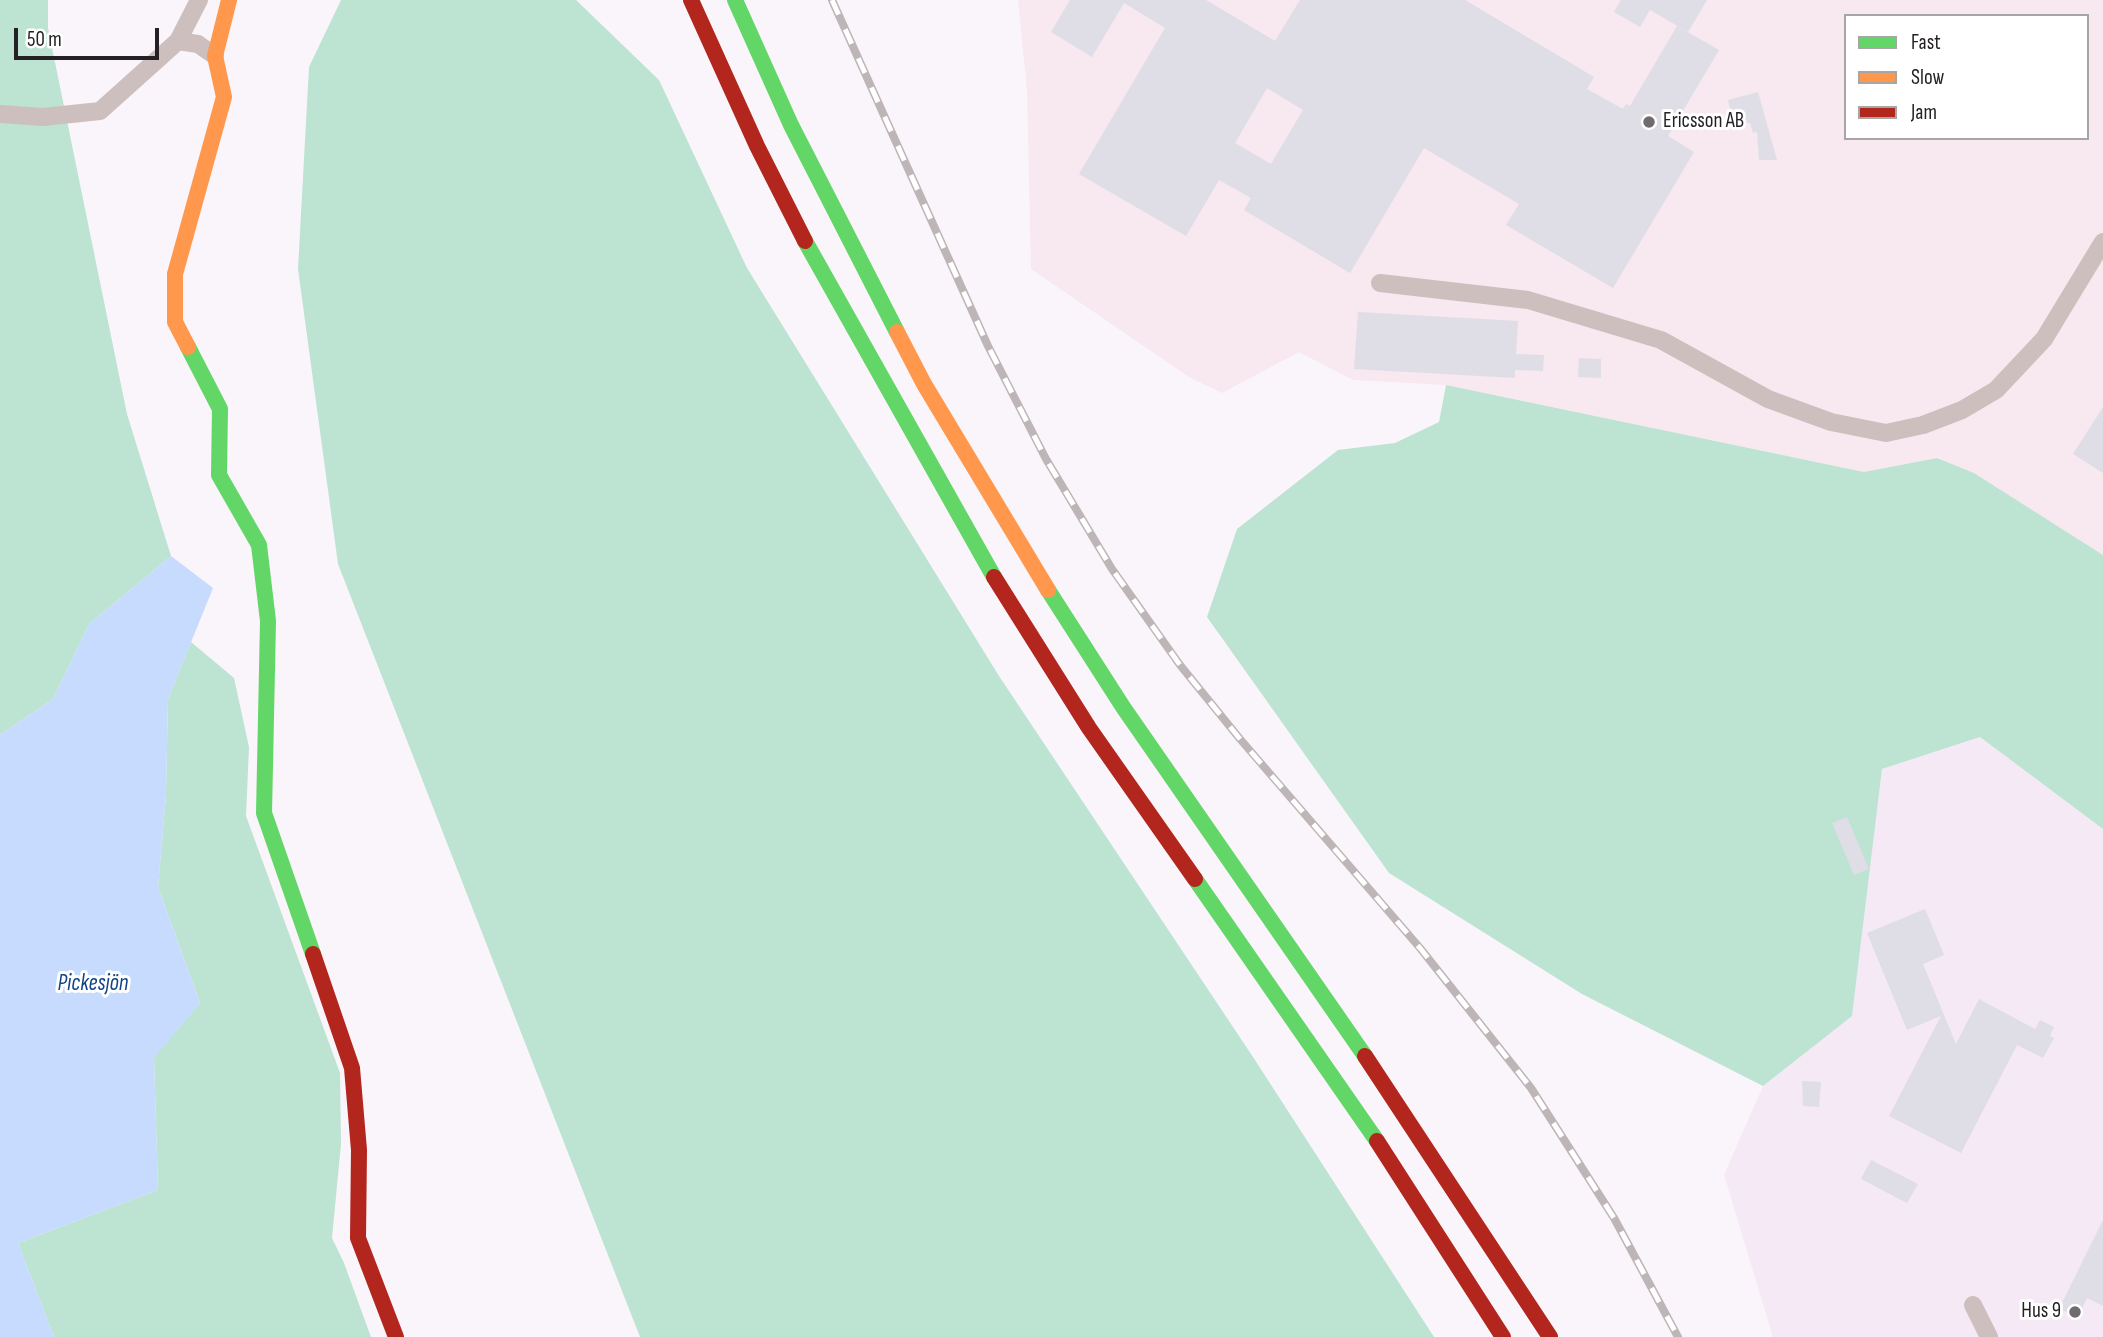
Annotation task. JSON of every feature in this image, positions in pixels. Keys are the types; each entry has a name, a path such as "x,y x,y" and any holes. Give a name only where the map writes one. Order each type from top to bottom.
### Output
{"main road":[{"path":"229,0 215,56 224,97 175,274 175,323 220,409 219,475 259,545 268,621 264,813 352,1068 359,1150 358,1238 396,1337"},
{"path":"691,0 757,146 824,278 984,561 1089,728 1376,1138 1503,1337"},
{"path":"735,0 791,125 924,384 1016,541 1123,707 1405,1114 1550,1337"}],"street":[{"path":"0,114 43,117 100,111 178,41 199,0"},
{"path":"178,41 198,44 215,56"},
{"path":"1380,283 1528,300 1661,340 1769,399 1831,422 1886,433 1923,425 1962,410 1996,390 2044,339 2103,242"},
{"path":"1973,1305 1989,1337"}],"shaded area":[{"path":"1018,0 2103,0 2103,555 1974,473 1937,458 1864,472 1446,385 1353,380 1299,352 1222,393 1189,377 1031,269 1027,91"},
{"path":"1980,737 2103,829 2103,1337 1773,1337 1724,1175 1763,1086 1852,1015 1882,769"}],"green space":[{"path":"0,0 48,0 48,28 127,414 171,556 89,624 53,699 0,735"},
{"path":"341,0 576,0 659,80 747,268 999,676 1253,1057 1434,1337 640,1337 338,564 298,269 309,67"},
{"path":"1446,385 1864,472 1937,458 1974,473 2103,555 2103,829 1980,737 1882,769 1852,1016 1763,1086 1582,994 1389,873 1207,617 1237,529 1338,450 1395,443 1439,422"},
{"path":"191,642 234,678 249,747 246,816 340,1073 341,1144 332,1238 371,1337 54,1337 18,1243 158,1190 154,1057 200,1003 158,887 166,794 168,699"}],"water":[{"name":"Pickesjön","path":"171,556 213,588 168,699 166,794 158,887 200,1003 154,1058 158,1190 18,1243 54,1337 0,1337 0,735 53,699 89,624"}],"building":[{"path":"1070,0 1206,0 1275,41 1300,0 1465,0 1594,77 1587,89 1623,109 1626,104 1630,106 1677,26 1719,50 1668,136 1694,152 1613,288 1506,225 1519,204 1424,148 1350,273 1244,210 1251,198 1219,180 1186,236 1079,174 1165,28 1124,3 1092,57 1051,32","holes":["1267,88 1303,110 1271,164 1235,143"]},
{"path":"1621,0 1707,0 1688,32 1650,10 1640,27 1614,12"},
{"path":"1758,92 1777,160 1759,160 1757,132 1753,133 1750,123 1734,124 1728,100"},
{"path":"1358,312 1518,321 1516,354 1544,355 1543,371 1515,370 1515,378 1354,369"},
{"path":"1579,358 1601,359 1601,378 1578,377"},
{"path":"2103,407 2103,473 2073,454"},
{"path":"1847,817 1869,869 1854,875 1832,823"},
{"path":"1925,909 1944,955 1923,964 1956,1044 1979,999 2035,1029 2040,1020 2054,1027 2050,1036 2054,1038 2043,1058 2017,1045 1961,1153 1889,1116 1941,1016 1907,1030 1867,933"},
{"path":"1802,1081 1821,1082 1819,1107 1803,1106"},
{"path":"1871,1160 1918,1184 1907,1203 1861,1179"},
{"path":"2103,1220 2103,1306 2087,1298 2078,1317 2059,1309"}],"railway":[{"path":"832,0 988,346 1046,459 1112,569 1180,665 1240,739 1420,948 1531,1088 1614,1218 1678,1337"}],"traffic: fast":[{"path":"735,0 791,125 897,332"},
{"path":"805,241 994,577"},
{"path":"188,347 220,409 219,475 259,545 268,621 264,813 313,954"},
{"path":"1048,590 1123,707 1365,1056"},
{"path":"1195,879 1377,1141"}],"traffic: slow":[{"path":"188,347 175,322 175,274 224,97 215,56 229,0"},
{"path":"897,332 924,384 1048,590"}],"traffic: jam":[{"path":"691,0 757,146 805,241"},
{"path":"994,577 1089,728 1195,879"},
{"path":"313,954 352,1068 359,1150 358,1238 396,1337"},
{"path":"1365,1056 1550,1337"},
{"path":"1377,1141 1503,1337"}],"place":[{"name":"Ericsson AB","path":"1649,122"},
{"name":"Hus 9","path":"2075,1312"}]}
